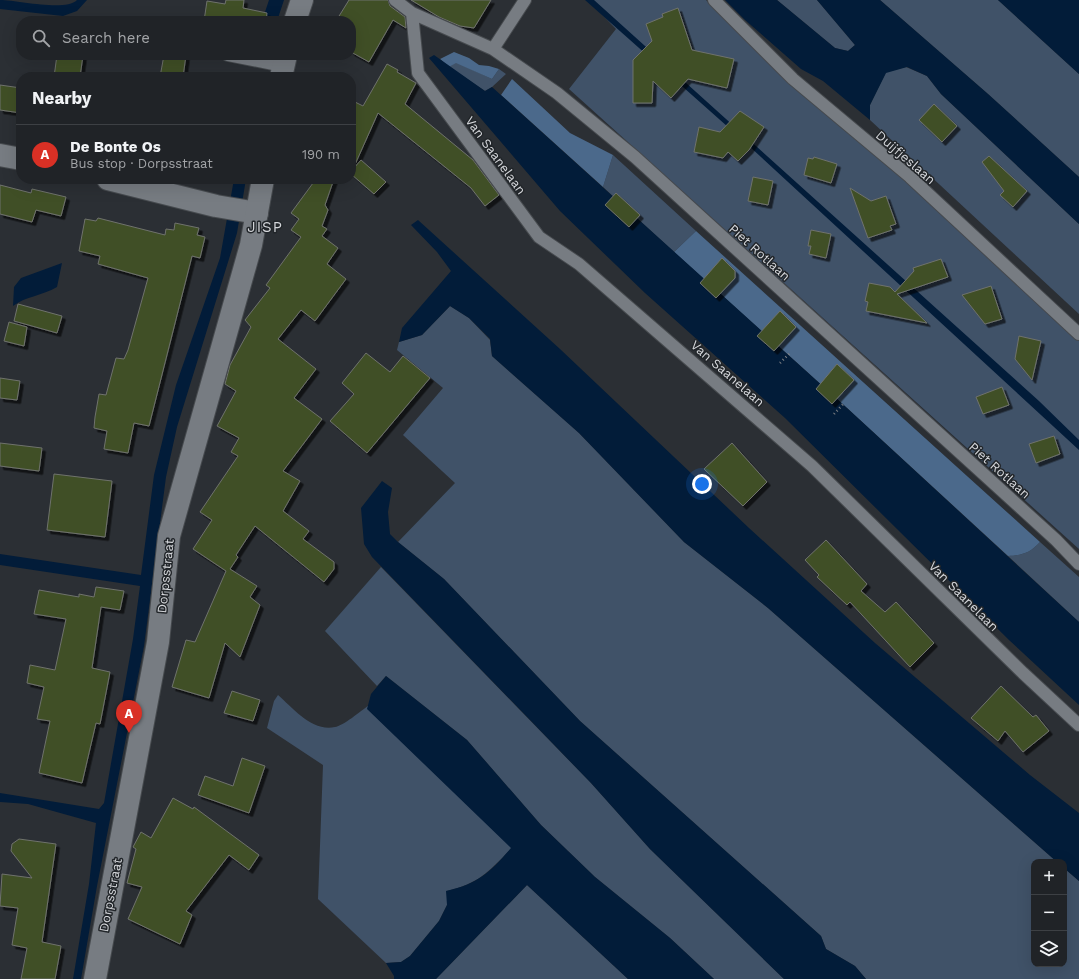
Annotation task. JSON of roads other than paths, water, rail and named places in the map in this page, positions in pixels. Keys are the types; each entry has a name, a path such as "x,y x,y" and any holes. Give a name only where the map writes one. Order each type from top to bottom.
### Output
{"street":[{"path":"297,16 302,0"},
{"path":"0,155 16,158"},
{"path":"128,184 250,213"},
{"name":"Dorpsstraat","path":"95,979 158,642 169,536 251,245 250,213 261,184"}],"lane":[{"name":"Piet Rotlaan","path":"394,0 412,13 494,49 557,93 635,158 1056,540 1079,564"},
{"path":"494,49 525,0"},
{"name":"Duijfjeslaan","path":"714,0 793,79 910,178 1079,334"},
{"name":"Van Saanelaan","path":"412,13 418,72 540,237 585,269 812,466 1022,673 1079,725"},
{"path":"253,60 280,65"}],"place":[{"name":"De Bonte Os","path":"129,733"}],"district":[{"name":"JISP","path":"265,227"}]}
